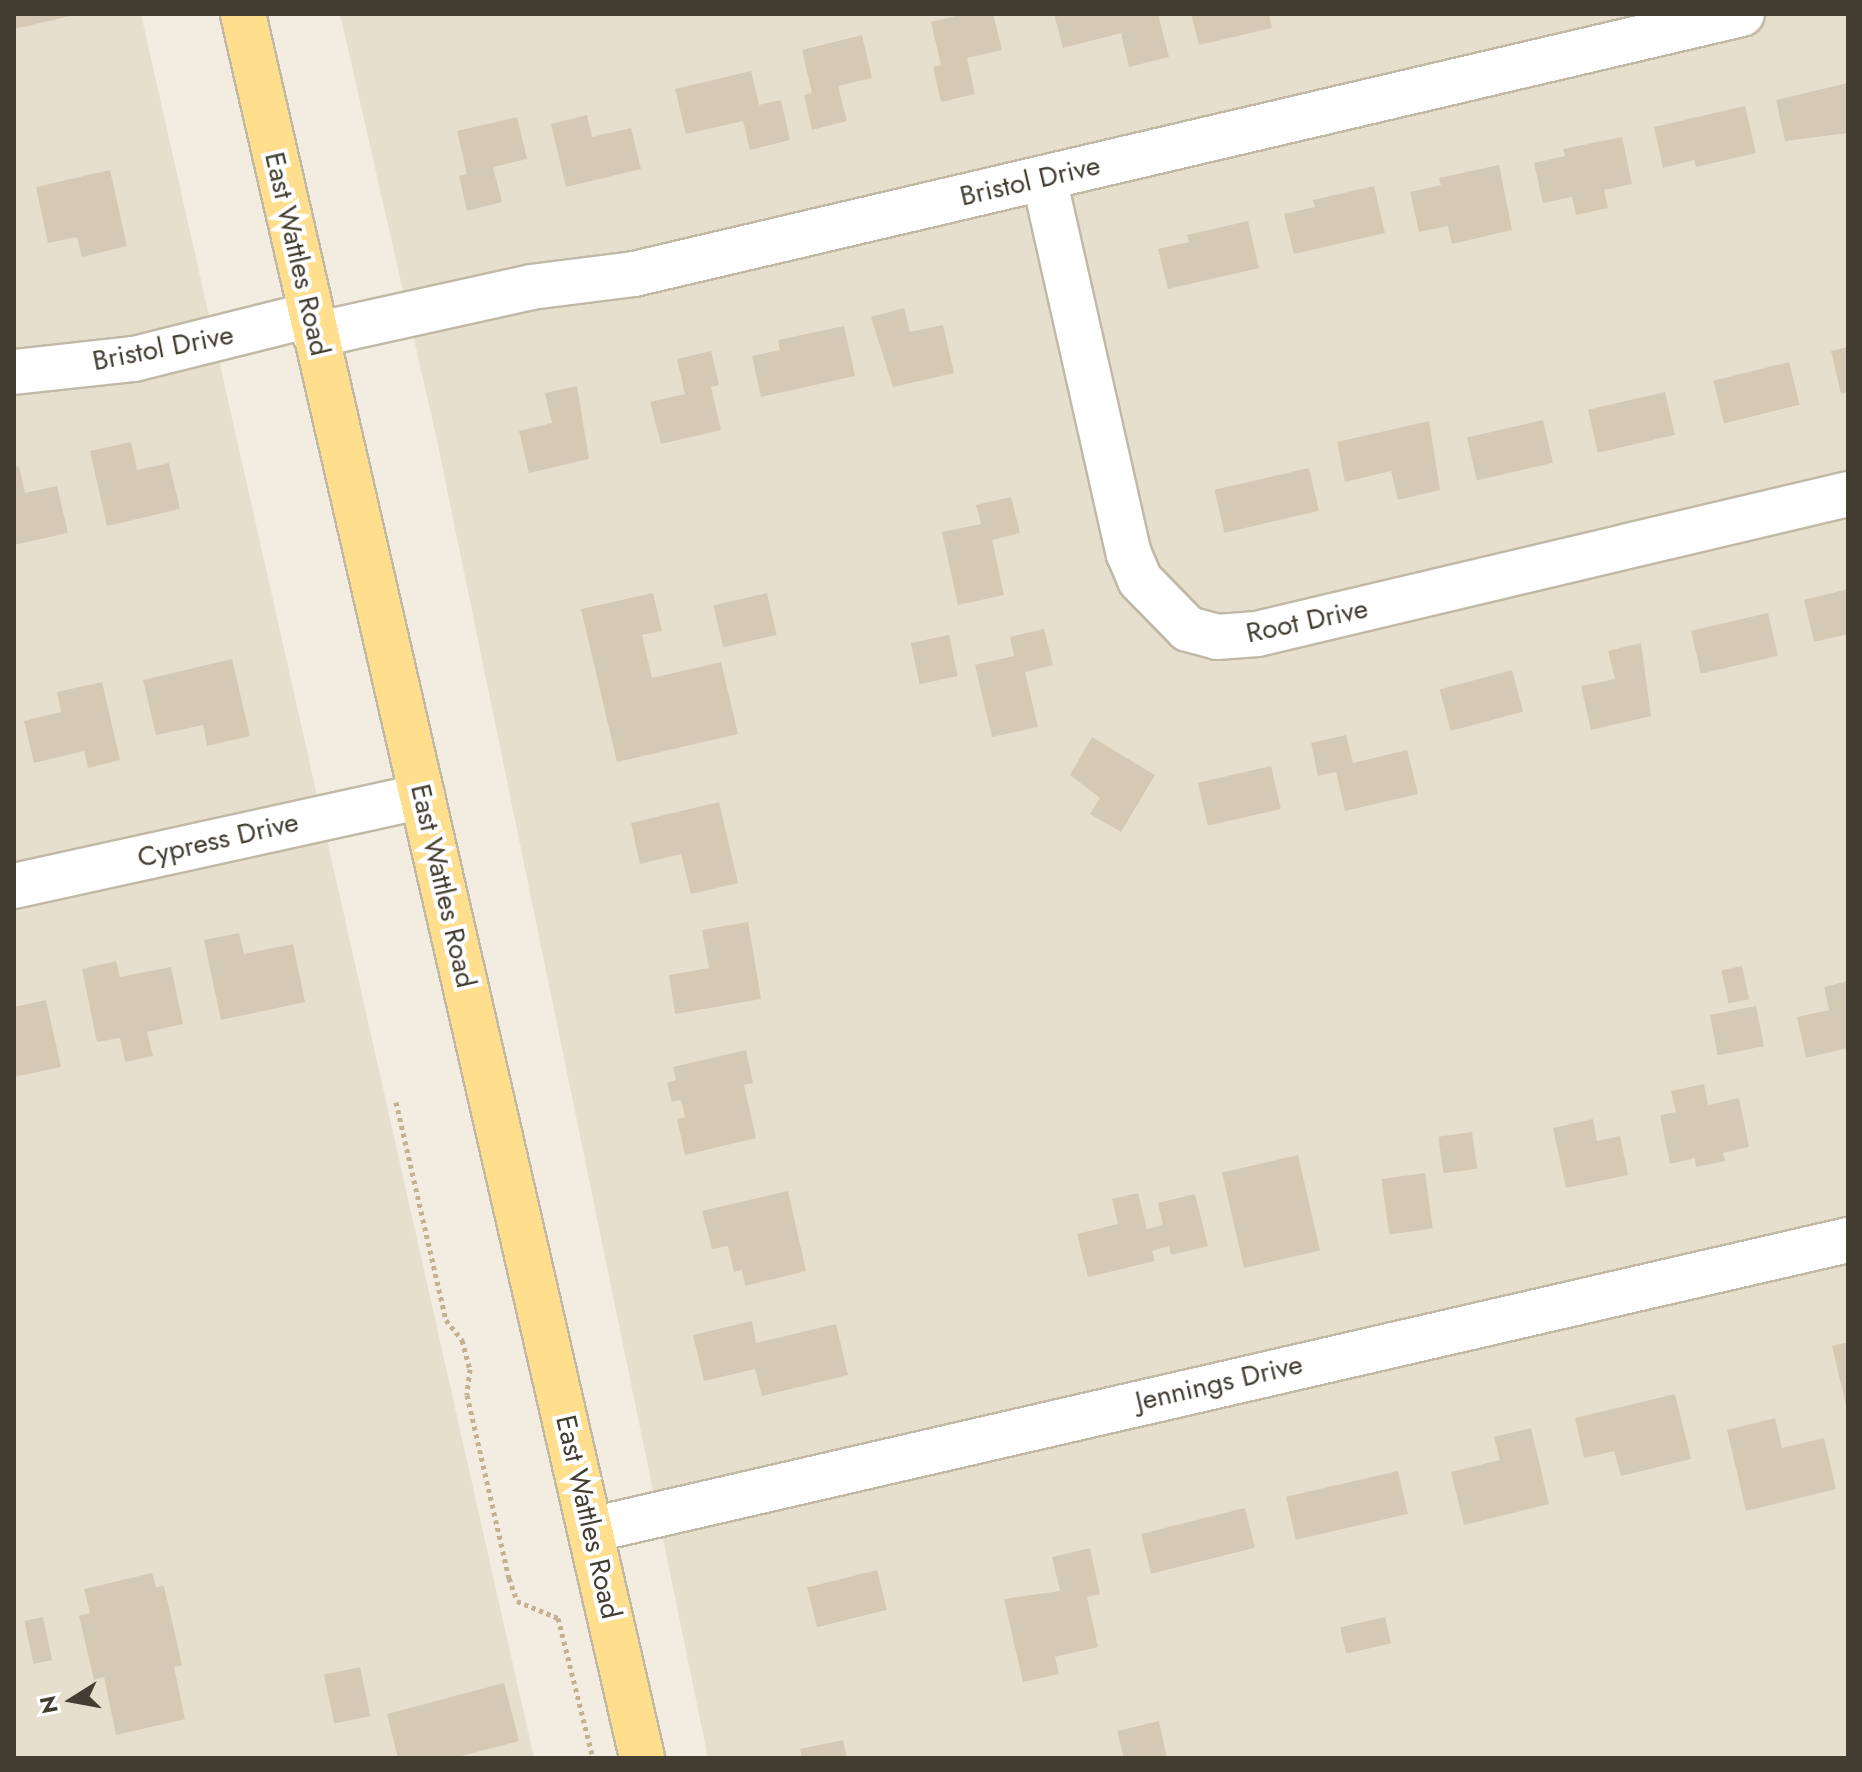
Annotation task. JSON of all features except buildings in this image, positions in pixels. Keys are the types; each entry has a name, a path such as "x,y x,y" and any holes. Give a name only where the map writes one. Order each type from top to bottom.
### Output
{"main road":[{"name":"East Wattles Road","path":"243,14 642,1758"}],"street":[{"name":"Bristol Drive","path":"14,372 134,359 531,287 634,274 1742,14"},
{"name":"Root Drive","path":"1044,178 1129,554 1140,580 1188,629 1217,637 1257,634 1848,494"},
{"name":"Cypress Drive","path":"14,886 422,796"},
{"name":"Jennings Drive","path":"591,1530 1848,1240"}],"path":[{"path":"396,1102 446,1320 462,1340 470,1369 467,1395 509,1578 517,1601 558,1618 593,1758"}],"shaded area":[{"path":"14,14 141,14 534,1758 14,1758"},
{"path":"340,14 1848,14 1848,1758 708,1758 436,436"}]}
